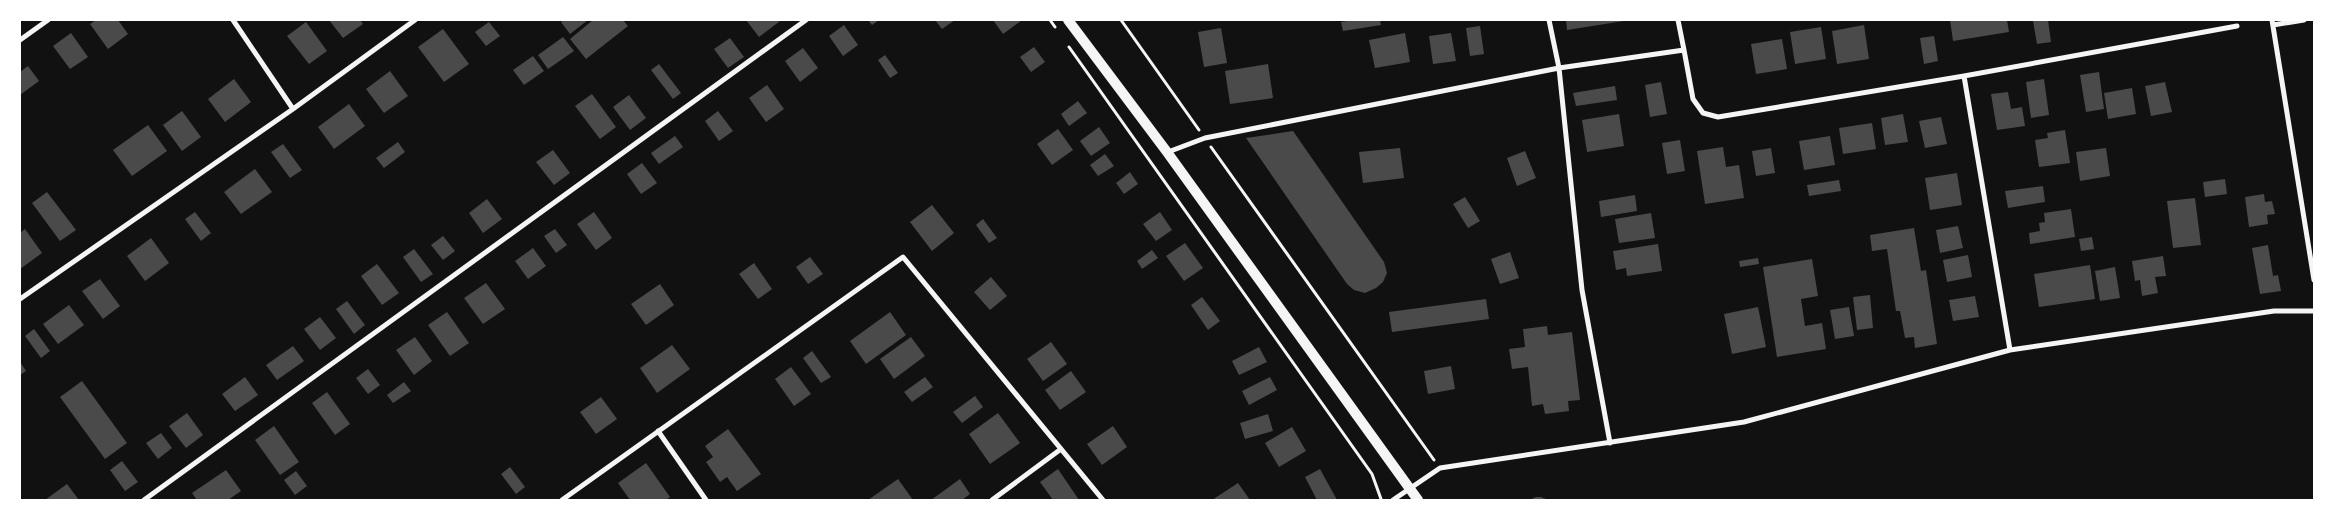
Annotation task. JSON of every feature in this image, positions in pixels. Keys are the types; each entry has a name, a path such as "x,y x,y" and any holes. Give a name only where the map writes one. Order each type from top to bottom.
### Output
{"main road":[{"path":"1068,20 1167,152 1418,500"}],"street":[{"path":"20,40 48,20"},
{"path":"233,20 293,109"},
{"path":"20,299 293,109 415,20"},
{"path":"144,500 806,20"},
{"path":"1549,20 1559,68 1582,290 1610,443"},
{"path":"1678,20 1692,99 1703,113 1718,117 1964,76 2237,26"},
{"path":"2304,20 2273,23 2314,280"},
{"path":"1167,152 1205,138 1559,68 1684,50"},
{"path":"1964,76 2010,350"},
{"path":"562,500 902,257 1103,500"},
{"path":"1393,500 1440,468 1744,422 2010,350 2274,311 2314,311"},
{"path":"658,431 706,500"},
{"path":"992,500 1061,449"}],"path":[{"path":"1050,20 1056,28"},
{"path":"1121,20 1440,468"},
{"path":"1067,44 1372,474 1382,500"}],"building":[{"path":"96,20 118,20 128,34 108,49 90,24"},
{"path":"329,20 360,20 363,24 343,38"},
{"path":"563,20 588,20 570,34 561,22"},
{"path":"593,20 623,20 628,26 586,59 570,39"},
{"path":"746,20 779,20 780,21 759,37"},
{"path":"868,20 879,20 872,25"},
{"path":"935,20 955,20 942,29"},
{"path":"993,20 1022,20 1003,34"},
{"path":"1380,20 1381,25 1343,31 1341,22"},
{"path":"1566,20 1624,20 1624,21 1567,30"},
{"path":"1950,20 2007,20 2009,32 1953,41"},
{"path":"2048,20 2051,42 2037,44 2033,21"},
{"path":"306,22 327,51 309,64 287,36"},
{"path":"489,22 500,36 486,46 475,32"},
{"path":"844,25 858,45 843,56 829,36"},
{"path":"1864,25 1869,59 1837,64 1832,31"},
{"path":"1480,26 1484,54 1470,56 1466,28"},
{"path":"1821,27 1826,59 1795,64 1790,32"},
{"path":"1221,28 1227,63 1204,67 1198,32"},
{"path":"443,29 469,64 444,82 418,47"},
{"path":"71,33 88,57 70,69 53,46"},
{"path":"1405,33 1410,62 1375,68 1369,40"},
{"path":"1451,33 1456,61 1433,64 1429,36"},
{"path":"1934,36 1938,61 1924,64 1920,38"},
{"path":"563,37 574,51 548,69 538,55"},
{"path":"730,38 744,57 728,68 714,49"},
{"path":"1782,39 1787,69 1756,74 1751,44"},
{"path":"1034,47 1045,62 1031,72 1020,57"},
{"path":"803,48 818,68 800,82 785,61"},
{"path":"885,55 898,73 890,78 878,60"},
{"path":"533,56 544,71 524,85 513,70"},
{"path":"659,64 681,93 673,99 651,70"},
{"path":"1268,64 1273,98 1230,104 1225,71"},
{"path":"28,66 39,81 20,95 20,72"},
{"path":"390,71 408,96 384,113 366,89"},
{"path":"2099,72 2104,109 2086,112 2080,75"},
{"path":"234,79 251,102 225,122 208,99"},
{"path":"2044,79 2049,115 2031,118 2026,82"},
{"path":"1661,82 1667,114 1650,117 1645,85"},
{"path":"2165,82 2172,112 2151,116 2145,86"},
{"path":"767,85 784,109 766,122 749,98"},
{"path":"1615,86 1617,100 1576,106 1573,93"},
{"path":"2132,88 2136,114 2108,119 2104,93"},
{"path":"2008,92 2011,109 2022,107 2025,126 1997,130 1991,94"},
{"path":"592,94 616,127 600,139 575,106"},
{"path":"629,95 646,118 630,130 613,107"},
{"path":"1078,101 1087,113 1069,126 1061,114"},
{"path":"349,104 365,126 334,149 318,127"},
{"path":"182,111 201,137 182,151 163,125"},
{"path":"718,111 733,131 719,141 705,121"},
{"path":"1619,114 1624,146 1587,152 1582,120"},
{"path":"1903,114 1908,142 1885,145 1881,118"},
{"path":"1941,117 1947,144 1925,148 1919,121"},
{"path":"1872,123 1876,149 1843,154 1839,128"},
{"path":"148,125 167,151 132,176 113,150"},
{"path":"1099,127 1110,143 1091,156 1080,141"},
{"path":"1058,129 1073,150 1052,165 1037,144"},
{"path":"2065,130 2070,163 2039,167 2035,140 2048,138 2047,133"},
{"path":"1293,131 1384,262 1387,273 1383,282 1376,288 1365,293 1354,290 1347,284 1246,138"},
{"path":"675,136 683,147 659,164 651,153"},
{"path":"1830,136 1835,165 1804,170 1799,141"},
{"path":"1680,140 1685,171 1667,174 1662,143"},
{"path":"398,142 405,152 384,168 376,158"},
{"path":"283,144 302,170 290,178 271,152"},
{"path":"1723,147 1726,167 1739,165 1744,198 1705,204 1697,151"},
{"path":"1400,148 1404,178 1363,183 1359,152"},
{"path":"1771,148 1775,173 1756,176 1752,151"},
{"path":"2106,148 2110,176 2080,181 2076,152"},
{"path":"553,150 570,173 554,185 536,162"},
{"path":"1525,151 1536,178 1517,186 1507,158"},
{"path":"1105,154 1114,166 1098,176 1090,165"},
{"path":"642,163 657,183 641,194 627,174"},
{"path":"255,169 272,192 241,214 224,192"},
{"path":"1130,172 1138,184 1124,194 1116,183"},
{"path":"1957,173 1962,205 1930,210 1925,178"},
{"path":"2225,179 2227,194 2205,197 2203,182"},
{"path":"1839,180 1841,191 1809,196 1807,185"},
{"path":"2043,186 2045,202 2008,208 2005,191"},
{"path":"47,192 76,230 60,241 32,203"},
{"path":"2264,194 2265,202 2272,201 2275,214 2267,215 2268,224 2249,227 2245,197"},
{"path":"1635,195 1637,211 1601,217 1599,201"},
{"path":"1465,197 1480,221 1468,228 1453,204"},
{"path":"2195,198 2201,245 2173,248 2167,201"},
{"path":"487,199 502,219 483,233 469,213"},
{"path":"932,205 954,233 932,251 910,222"},
{"path":"2071,209 2075,237 2030,244 2029,233 2040,231 2039,223 2045,222 2044,213"},
{"path":"195,212 211,233 201,241 185,219"},
{"path":"594,212 612,238 596,250 577,224"},
{"path":"1160,212 1172,230 1156,241 1143,224"},
{"path":"1651,213 1655,238 1619,243 1615,219"},
{"path":"983,219 997,238 989,243 976,225"},
{"path":"1958,226 1963,248 1940,253 1936,230"},
{"path":"1914,228 1921,271 1926,270 1937,344 1915,348 1914,337 1905,338 1900,311 1896,311 1887,249 1872,251 1870,235"},
{"path":"25,229 42,253 20,269 20,233"},
{"path":"555,229 567,245 556,253 544,236"},
{"path":"443,236 455,251 443,260 431,245"},
{"path":"2092,237 2094,249 2081,251 2079,239"},
{"path":"151,238 169,263 145,281 127,256"},
{"path":"1185,243 1203,268 1184,281 1166,256"},
{"path":"1658,244 1662,271 1627,276 1626,268 1616,270 1613,251"},
{"path":"2268,245 2273,276 2278,275 2281,291 2260,294 2252,248"},
{"path":"533,248 546,266 528,279 515,261"},
{"path":"414,249 433,274 421,282 403,257"},
{"path":"1152,250 1158,258 1142,269 1137,261"},
{"path":"1510,252 1519,278 1500,284 1491,259"},
{"path":"1968,255 1972,277 1947,282 1943,260"},
{"path":"2163,256 2166,276 2155,277 2158,293 2142,296 2140,280 2135,281 2132,261"},
{"path":"810,257 823,274 808,284 796,267"},
{"path":"1758,258 1759,264 1740,267 1739,261"},
{"path":"1812,259 1818,296 1801,299 1805,326 1822,323 1826,349 1777,357 1763,267"},
{"path":"754,263 772,289 758,299 739,274"},
{"path":"377,264 399,293 382,305 361,276"},
{"path":"2090,265 2095,299 2039,307 2034,274"},
{"path":"2115,267 2120,298 2100,301 2095,271"},
{"path":"991,277 1007,296 990,310 974,292"},
{"path":"100,279 120,306 103,319 82,291"},
{"path":"486,283 505,309 483,324 464,298"},
{"path":"660,284 674,305 646,325 631,304"},
{"path":"1870,295 1873,328 1857,330 1853,297"},
{"path":"1975,296 1979,317 1953,321 1949,300"},
{"path":"1202,297 1220,321 1208,330 1191,305"},
{"path":"1486,299 1489,319 1392,332 1389,312"},
{"path":"347,301 365,325 354,334 336,309"},
{"path":"69,305 84,325 58,344 43,324"},
{"path":"1758,307 1766,347 1732,354 1724,314"},
{"path":"1849,307 1854,336 1835,339 1830,310"},
{"path":"447,312 469,343 450,356 428,325"},
{"path":"890,312 906,335 866,364 850,341"},
{"path":"320,317 336,338 320,350 304,329"},
{"path":"1547,326 1548,335 1572,332 1580,400 1568,401 1569,411 1545,414 1543,404 1532,406 1528,367 1512,369 1509,349 1525,347 1523,329"},
{"path":"34,329 50,351 41,358 25,336"},
{"path":"415,337 432,361 414,375 396,350"},
{"path":"911,337 925,356 894,379 880,359"},
{"path":"1051,342 1067,364 1043,381 1027,359"},
{"path":"672,345 690,369 657,393 640,368"},
{"path":"293,346 304,361 277,380 266,365"},
{"path":"1259,347 1267,362 1239,375 1232,361"},
{"path":"812,351 831,377 821,383 803,358"},
{"path":"20,362 26,371 20,375"},
{"path":"1451,366 1455,389 1428,394 1424,371"},
{"path":"791,367 811,394 794,406 775,379"},
{"path":"368,369 380,385 368,394 356,378"},
{"path":"1071,371 1086,392 1060,410 1045,390"},
{"path":"245,377 258,395 235,411 222,394"},
{"path":"925,377 933,387 912,402 904,392"},
{"path":"1270,377 1277,390 1249,405 1242,391"},
{"path":"82,381 127,443 105,459 60,397"},
{"path":"404,382 411,391 393,403 387,395"},
{"path":"327,392 350,424 335,435 312,403"},
{"path":"975,396 983,407 962,423 953,412"},
{"path":"601,397 617,419 596,434 580,412"},
{"path":"187,413 203,435 186,448 169,426"},
{"path":"998,413 1020,443 990,464 969,434"},
{"path":"1268,414 1273,431 1245,439 1240,423"},
{"path":"274,426 299,462 280,475 255,440"},
{"path":"1113,426 1127,447 1102,465 1087,444"},
{"path":"1292,427 1306,451 1279,467 1265,443"},
{"path":"728,429 761,474 737,491 727,477 720,482 706,462 713,457 705,446"},
{"path":"161,433 172,448 158,459 146,443"},
{"path":"122,461 138,482 125,491 110,470"},
{"path":"646,463 670,497 666,500 630,500 618,483"},
{"path":"510,467 525,487 516,494 501,474"},
{"path":"1058,469 1079,500 1053,500 1040,482"},
{"path":"1320,469 1337,500 1317,500 1305,477"},
{"path":"226,470 241,491 228,500 197,500 192,493"},
{"path":"296,471 307,486 295,495 284,480"},
{"path":"898,479 913,500 868,500"},
{"path":"960,479 970,494 962,500 931,500"},
{"path":"1238,483 1250,500 1212,500"},
{"path":"67,484 79,500 45,500"},
{"path":"1541,497 1548,500 1529,500"}]}
